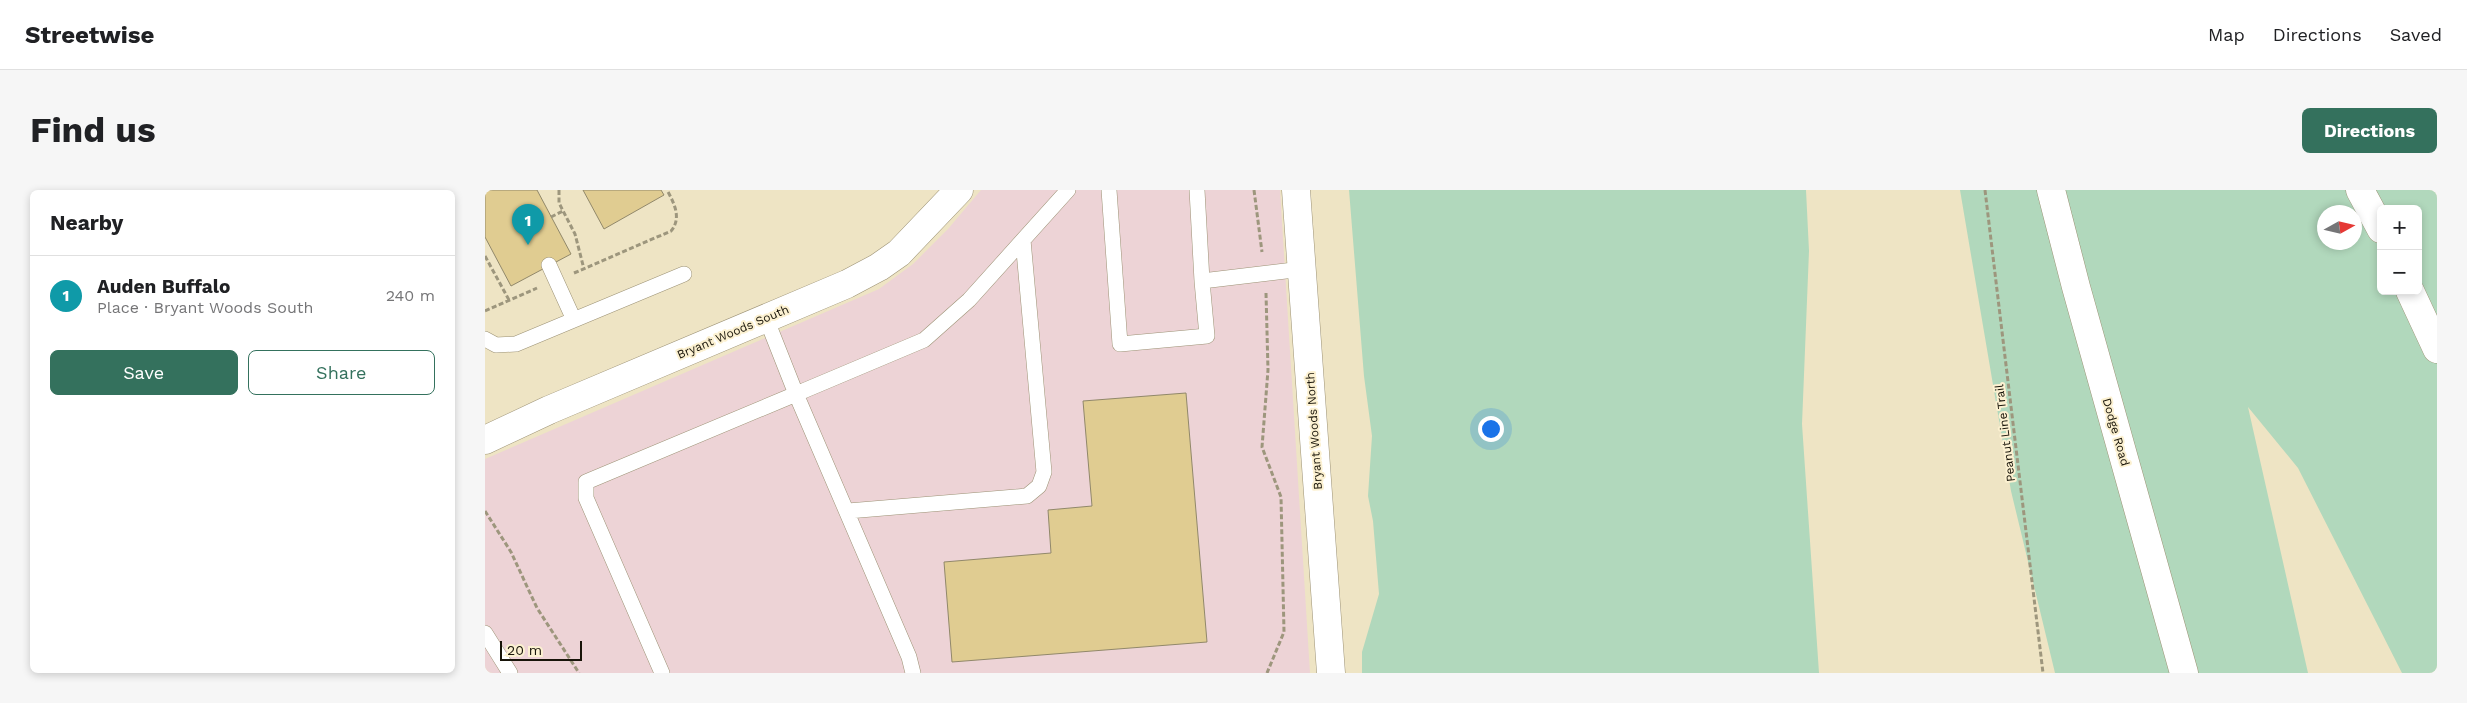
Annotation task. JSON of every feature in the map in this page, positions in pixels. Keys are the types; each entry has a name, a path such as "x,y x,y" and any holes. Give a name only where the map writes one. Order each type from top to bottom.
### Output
{"main road":[{"name":"Bryant Woods South","path":"485,440 549,410 847,284 879,268 916,237 959,190"},
{"name":"Bryant Woods North","path":"1297,190 1331,673"},
{"name":"Dodge Road","path":"2051,190 2076,287 2184,673"},
{"path":"2360,190 2377,222"},
{"path":"2412,295 2437,349"}],"lane":[{"path":"663,673 586,498 586,482 924,340 969,300 1068,190"},
{"path":"1109,190 1120,344 1207,336 1197,190"},
{"path":"848,511 1027,496 1039,486 1044,472 1023,240"},
{"path":"549,265 574,320"},
{"path":"1202,281 1302,269"},
{"path":"485,339 496,345 516,344 684,274"},
{"path":"767,318 796,394 848,511 909,657 913,673"},
{"path":"485,633 510,673"}],"path":[{"path":"559,190 559,203 575,234 584,269"},
{"path":"571,274 671,231 676,223 677,215 667,190"},
{"path":"1254,190 1264,274 1268,370 1262,447 1281,497 1284,632 1267,673"},
{"name":"Peanut Line Trail","path":"1985,190 2043,673"},
{"path":"551,217 563,211"},
{"path":"485,256 509,300"},
{"path":"485,311 541,287"},
{"path":"485,511 511,552 537,608 579,673"}],"shaded area":[{"path":"981,190 1280,190 1310,673 485,673 485,459 879,289 913,264 948,229"}],"green space":[{"path":"1349,190 1806,190 1809,251 1802,424 1819,673 1362,673 1362,652 1379,594 1373,521 1368,496 1372,436 1364,376"},
{"path":"1960,190 2437,190 2437,673 2402,673 2298,468 2248,407 2308,673 2055,673 2011,491"}],"building":[{"path":"485,190 537,190 571,254 511,286 485,237"},
{"path":"583,190 661,190 664,195 604,229"},
{"path":"1186,393 1207,642 952,662 944,562 1051,553 1048,510 1092,506 1083,401"}],"place":[{"name":"Auden Buffalo","path":"528,245"}]}
